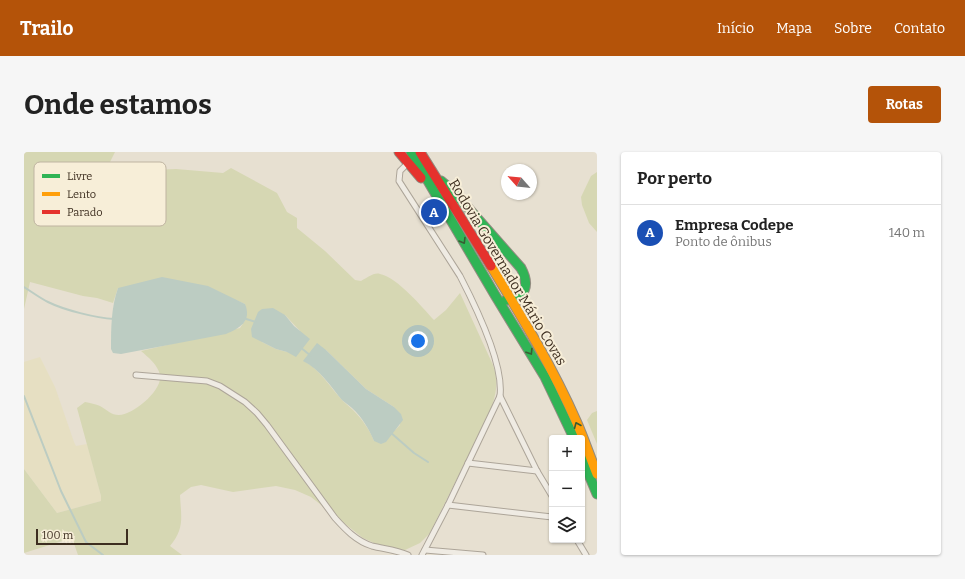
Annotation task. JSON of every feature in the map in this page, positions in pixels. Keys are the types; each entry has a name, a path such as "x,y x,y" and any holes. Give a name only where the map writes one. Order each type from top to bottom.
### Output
{"highway":[{"path":"399,152 418,176 427,181"},
{"name":"Rodovia Governador Mário Covas","path":"411,152 495,296 546,377 573,435"},
{"name":"Rodovia Governador Mário Covas","path":"420,152 512,300 553,375 577,424 597,474"},
{"path":"437,178 454,192 525,274 527,281 525,289 520,295 512,300 505,300 495,296"},
{"path":"585,465 597,494"}],"street":[{"path":"408,163 400,171 399,181 460,276 494,356 501,381 500,396 448,505 422,555"},
{"path":"136,375 207,381 220,386 234,395 257,413 335,518 349,532 362,542 371,546 408,555"},
{"path":"500,396 537,471 549,491"},
{"path":"468,463 537,471"},
{"path":"448,505 549,517"},
{"path":"580,543 586,555"},
{"path":"425,550 483,555"}],"shaded area":[{"path":"162,277 208,286 245,304 247,310 246,319 236,329 226,334 121,354 113,353 111,349 112,318 118,288"},
{"path":"273,308 285,315 294,326 310,339 296,357 252,337 251,329 258,312 262,309"},
{"path":"317,343 366,389 394,407 401,414 403,420 386,442 381,444 374,441 359,415 342,400 320,373 303,361"},
{"path":"40,357 55,387 76,446 87,444 101,496 101,501 57,513 24,469 24,362"}],"green space":[{"path":"24,152 115,152 110,162 34,162 34,226 166,226 166,169 223,173 231,168 277,193 287,212 297,218 297,228 325,251 355,280 361,281 375,274 380,274 387,277 402,287 434,320 446,310 460,293 495,371 495,393 491,410 430,533 420,543 405,550 383,547 363,538 311,497 295,490 276,486 233,492 201,485 191,487 180,495 180,528 175,540 170,546 182,555 78,555 72,538 24,553 24,469 57,513 101,501 101,496 77,408 85,402 98,405 116,415 125,414 132,411 146,401 157,388 160,381 159,371 141,351 240,328 246,319 245,304 231,298 118,288 113,303 30,282 24,309","holes":["285,315 300,331 287,352 276,349 262,342","326,350 366,389 394,407 400,425 395,430 374,441 368,428 353,410 339,397 320,374 304,361"]},
{"path":"597,172 597,232 589,223 582,205 581,197 591,176"},
{"path":"597,411 597,444 587,420 592,413"}],"waterway":[{"path":"24,287 45,300 71,311 114,319"},
{"path":"243,318 256,322"},
{"path":"300,347 311,356"},
{"path":"24,396 61,491 86,542 103,555"},
{"path":"390,432 414,453 428,462"}],"traffic: fast":[{"path":"411,152 545,377 573,435"},
{"path":"441,181 454,192 521,268 525,280 524,290 518,297 506,300"},
{"path":"585,465 597,494"}],"traffic: slow":[{"path":"491,266 526,324 558,382 577,423 597,474"}],"traffic: jam":[{"path":"399,152 421,178"},
{"path":"420,152 491,266"}],"place":[{"name":"Empresa Codepe","path":"434,212"}]}
